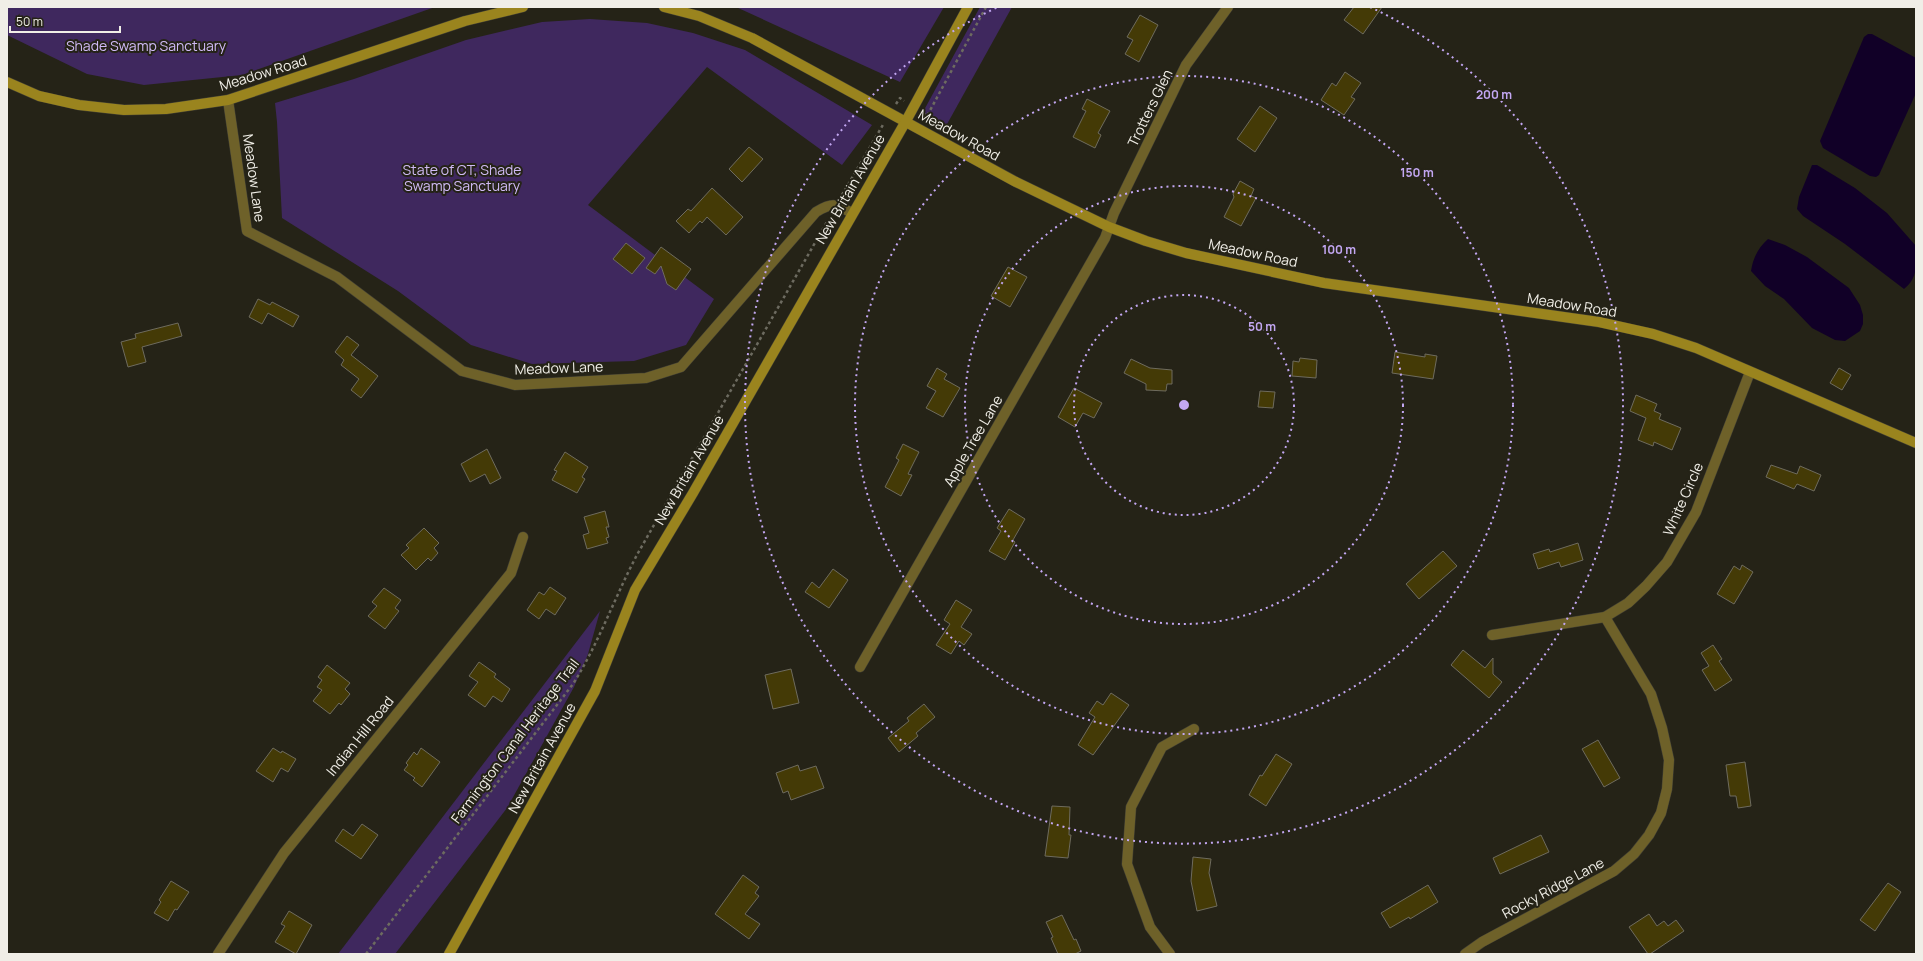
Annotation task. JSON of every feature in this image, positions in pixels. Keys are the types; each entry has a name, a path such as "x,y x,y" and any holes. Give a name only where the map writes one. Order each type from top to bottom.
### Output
{"street":[{"name":"Meadow Road","path":"7,82 39,96 79,105 124,110 166,109 228,100 465,21 523,7"},
{"name":"Meadow Road","path":"664,7 699,16 752,38 1016,182 1109,227 1186,253 1324,283 1599,322 1653,334 1696,348 1916,443"},
{"name":"New Britain Avenue","path":"449,954 595,691 635,590 693,493 914,107 968,7"},
{"name":"Trotters Glen","path":"1109,227 1114,212 1186,65 1228,7"},
{"name":"Meadow Lane","path":"228,100 247,231 337,277 462,371 515,385 646,378 681,367 816,212 830,204 836,205"},
{"path":"836,205 852,214"},
{"name":"Apple Tree Lane","path":"860,668 1101,245 1109,227"},
{"name":"White Circle","path":"1492,634 1605,617 1628,603 1646,586 1667,562 1684,536 1696,512 1750,372"},
{"name":"Indian Hill Road","path":"218,954 284,853 511,573 523,537"},
{"name":"Rocky Ridge Lane","path":"1465,954 1482,942 1614,871 1634,854 1649,835 1661,813 1667,789 1669,760 1662,728 1651,694 1605,617"},
{"path":"1170,954 1150,927 1127,864 1131,807 1162,747 1194,729"}],"path":[{"name":"Farmington Canal Heritage Trail","path":"366,954 573,684 584,666 624,579 890,112 900,98 927,116 986,7"}],"green space":[{"name":"Shade Swamp Sanctuary","path":"7,7 435,7 242,75 144,85 87,74 7,35"},
{"path":"736,7 944,7 900,82"},
{"path":"980,7 1012,7 946,126 926,116 923,112"},
{"name":"State of CT, Shade Swamp Sanctuary","path":"590,19 647,23 693,33 745,50 872,125 842,165 707,67 588,205 714,299 686,345 634,361 532,364 471,345 398,291 282,218 275,103 354,79 466,40 542,22"},
{"path":"600,611 588,654 574,687 507,808 395,954 338,954"}],"shaded area":[{"path":"1868,34 1872,34 1916,58 1916,93 1879,175 1876,177 1870,176 1823,148 1820,141 1864,37"},
{"path":"1812,165 1817,165 1855,188 1887,213 1916,246 1916,269 1909,285 1904,289 1845,244 1803,216 1797,209 1799,197"},
{"path":"1768,239 1785,245 1807,257 1849,288 1860,305 1863,315 1863,324 1860,331 1845,341 1835,340 1812,328 1784,299 1765,286 1751,271 1756,254"}],"building":[{"path":"1354,7 1382,7 1363,34 1344,20"},
{"path":"1140,15 1158,25 1139,62 1125,54 1133,40 1127,37"},
{"path":"1345,72 1361,83 1351,97 1355,99 1344,115 1321,100 1332,83 1336,86"},
{"path":"1087,99 1110,111 1098,133 1101,135 1095,148 1073,137 1086,111 1082,109"},
{"path":"1260,106 1277,118 1255,152 1237,139"},
{"path":"749,147 763,159 742,182 729,169"},
{"path":"1240,181 1254,189 1251,196 1256,198 1241,226 1224,217"},
{"path":"712,188 743,217 726,235 707,217 702,223 700,221 689,233 676,221 688,209 691,211"},
{"path":"626,243 645,258 632,274 613,259"},
{"path":"661,247 691,269 676,290 667,284 661,266 655,274 646,268"},
{"path":"1008,267 1027,277 1010,307 991,296"},
{"path":"258,299 270,305 272,302 299,316 293,327 268,313 262,324 249,317"},
{"path":"178,323 182,336 142,347 146,362 128,367 121,342 136,338 135,334"},
{"path":"347,336 359,345 351,355 378,376 361,398 351,390 359,379 341,365 344,360 335,352"},
{"path":"1395,352 1425,357 1425,354 1437,356 1433,379 1392,373"},
{"path":"1300,358 1317,360 1316,378 1292,376 1293,361 1299,362"},
{"path":"1131,359 1150,368 1172,370 1172,384 1167,384 1166,391 1146,390 1146,384 1124,373"},
{"path":"937,368 947,374 944,379 960,388 943,417 926,408 936,391 927,386"},
{"path":"1839,368 1851,375 1842,390 1830,383"},
{"path":"1074,388 1102,403 1094,418 1083,413 1075,427 1058,417"},
{"path":"1260,391 1275,392 1273,408 1258,407"},
{"path":"1636,395 1657,404 1654,411 1661,414 1659,419 1681,428 1672,450 1654,442 1653,446 1638,440 1646,418 1630,411"},
{"path":"903,444 919,452 908,474 912,475 901,496 885,487 899,460 896,458"},
{"path":"487,449 501,478 490,484 485,474 470,482 461,464"},
{"path":"565,452 588,467 582,477 585,479 577,493 552,480 557,471 554,470"},
{"path":"1771,465 1797,474 1800,466 1821,475 1814,491 1797,484 1794,489 1766,477"},
{"path":"1009,509 1025,519 1013,540 1015,542 1005,560 989,551 1001,531 997,528"},
{"path":"605,511 609,527 606,527 609,537 606,538 608,543 587,549 583,535 589,533 584,517"},
{"path":"424,528 439,543 434,548 438,553 431,561 428,558 416,570 401,555 409,548 406,545"},
{"path":"1578,543 1583,560 1561,567 1559,562 1538,569 1533,554 1549,549 1550,552"},
{"path":"1443,551 1457,566 1419,599 1406,584"},
{"path":"1742,565 1753,572 1734,604 1717,594 1734,566 1740,570"},
{"path":"833,569 848,580 829,608 805,592 812,582 819,588"},
{"path":"550,587 566,598 555,615 546,609 539,619 527,610 539,592 544,595"},
{"path":"384,588 401,600 395,608 399,611 385,629 368,616 377,606 372,602"},
{"path":"956,600 972,610 961,627 972,634 964,645 959,641 951,654 936,645 950,624 944,620"},
{"path":"1713,645 1722,659 1719,661 1732,680 1715,691 1702,670 1709,666 1701,653"},
{"path":"1463,650 1485,668 1493,658 1493,674 1502,682 1489,698 1451,665"},
{"path":"479,662 496,674 494,677 510,689 502,702 493,696 485,707 468,695 478,682 469,676"},
{"path":"327,665 350,683 345,689 350,694 341,705 339,703 330,714 313,701 322,690 317,687 322,680 318,677"},
{"path":"791,669 799,703 773,709 765,675"},
{"path":"1111,693 1129,705 1093,755 1078,745 1095,717 1089,713 1097,701 1103,705"},
{"path":"924,704 935,717 916,733 918,736 899,752 888,738 909,721 907,718"},
{"path":"1598,740 1620,778 1604,787 1582,749"},
{"path":"273,748 296,759 288,772 281,768 273,782 256,771"},
{"path":"421,748 440,762 422,787 413,780 415,778 404,770 408,765 406,763 414,752 417,755"},
{"path":"1276,754 1292,764 1266,806 1249,795 1260,775 1262,776"},
{"path":"1745,762 1751,806 1738,808 1736,796 1730,796 1726,765"},
{"path":"798,765 800,771 816,766 824,788 791,800 788,791 783,793 776,773"},
{"path":"1052,806 1070,807 1069,835 1071,835 1068,858 1045,856"},
{"path":"362,824 378,835 361,859 335,841 343,829 353,836"},
{"path":"1541,835 1549,852 1500,874 1493,858"},
{"path":"1193,857 1211,859 1209,873 1217,906 1197,911 1191,881"},
{"path":"743,875 759,887 755,893 759,896 745,914 760,924 749,939 715,914"},
{"path":"171,881 189,892 177,910 175,909 168,921 154,913 161,902 159,900"},
{"path":"1888,883 1901,892 1875,931 1860,920"},
{"path":"1428,885 1438,902 1410,919 1409,917 1390,928 1381,913"},
{"path":"289,911 312,925 296,954 275,942 285,926 281,924"},
{"path":"1649,914 1657,926 1664,921 1668,926 1676,920 1684,931 1648,954 1629,927"},
{"path":"1062,915 1081,951 1075,954 1058,954 1051,938 1053,937 1046,922"}]}
